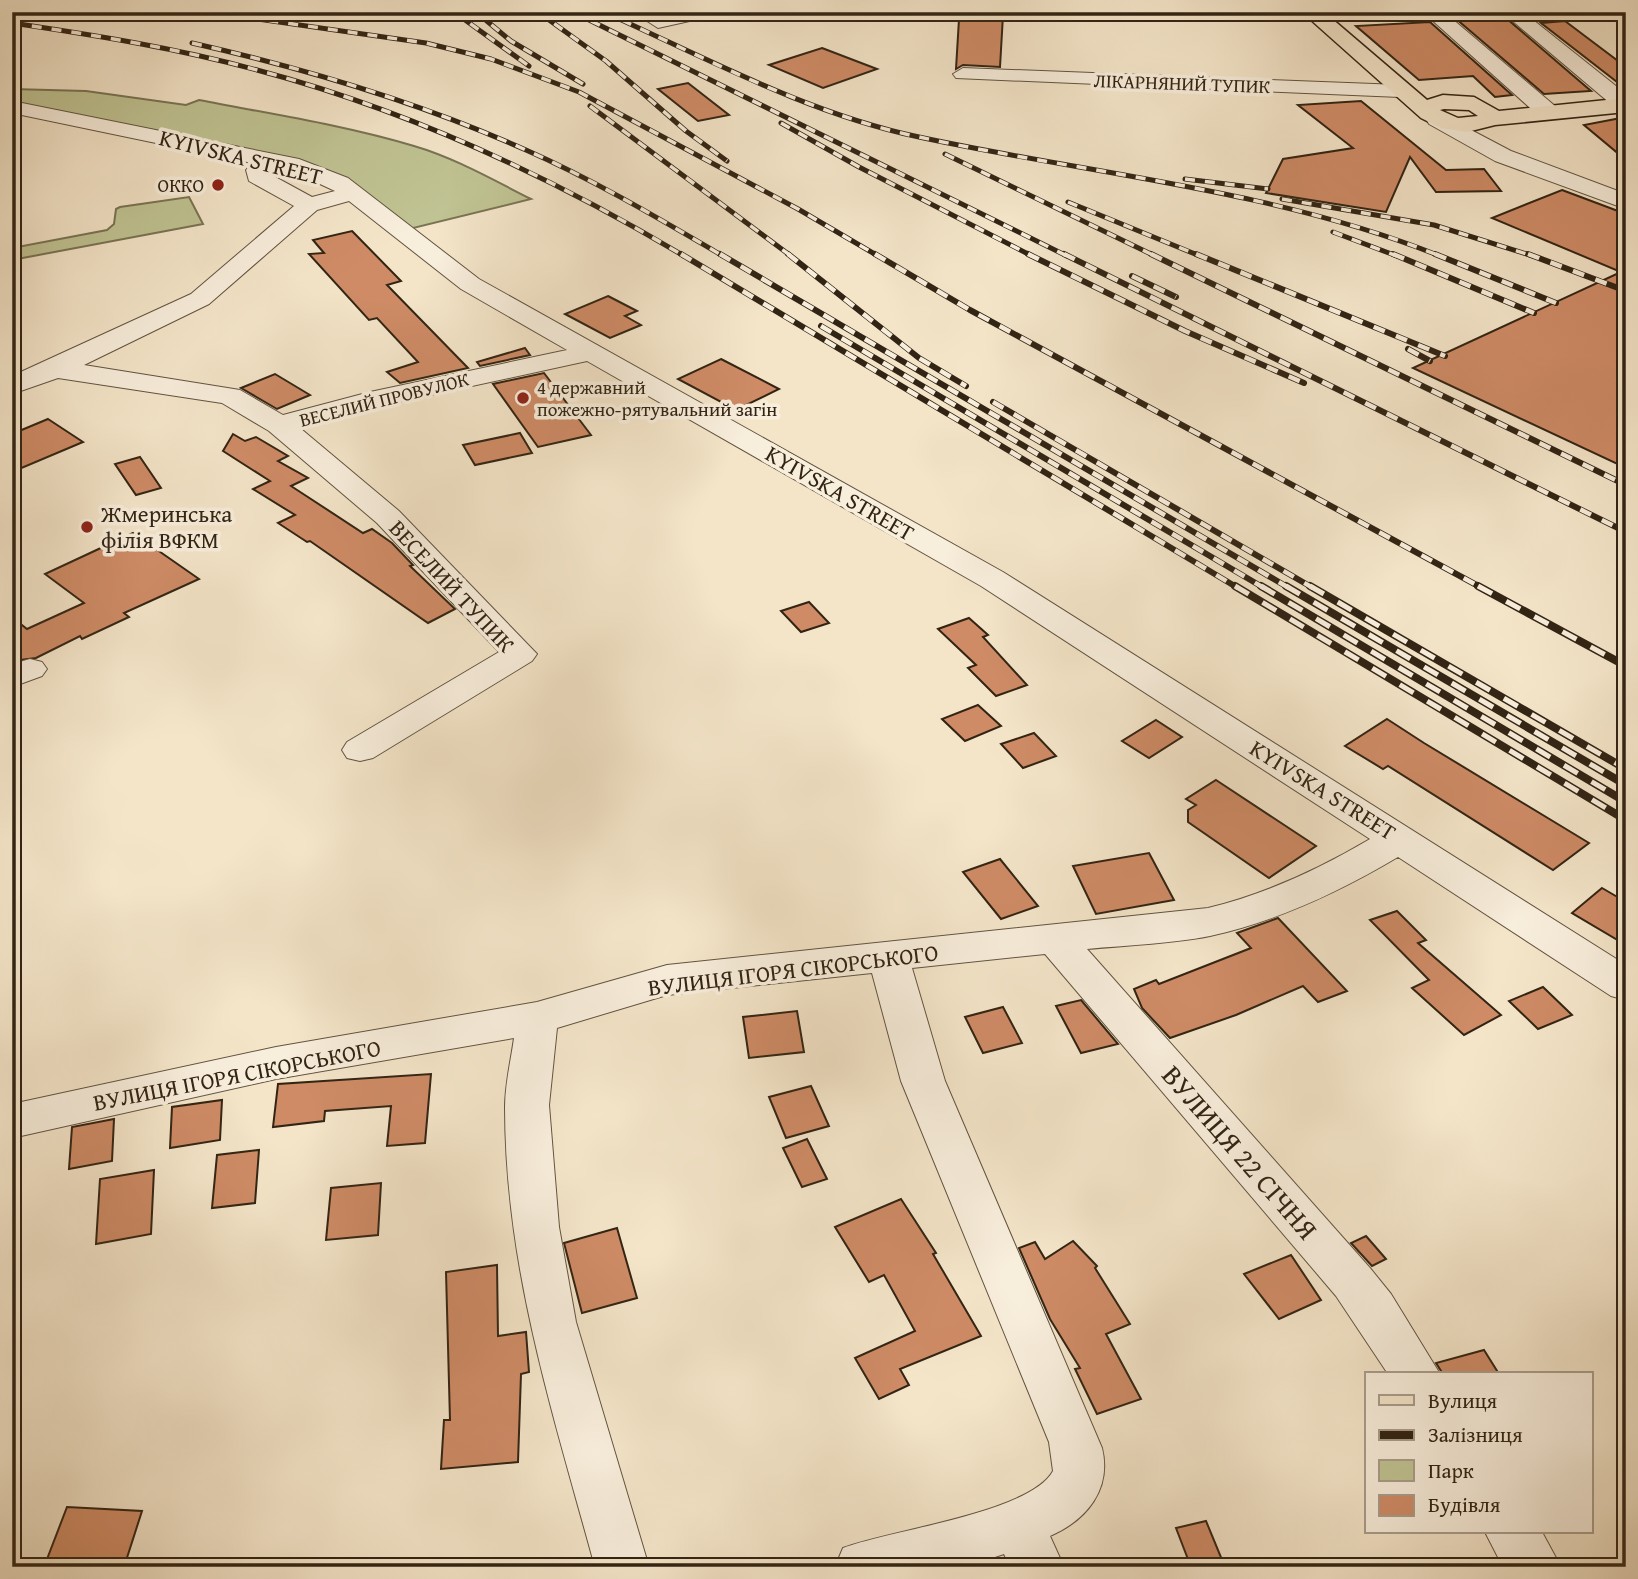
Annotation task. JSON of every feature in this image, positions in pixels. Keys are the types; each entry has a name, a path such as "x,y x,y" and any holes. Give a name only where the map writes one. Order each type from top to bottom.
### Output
{"main road":[{"path":"1312,12 1433,116 1468,125 1477,111"},
{"path":"1393,83 1477,111"},
{"path":"1433,116 1432,105 1477,111 1547,111 1626,105"}],"street":[{"path":"642,12 658,22 705,12"},
{"path":"1432,12 1547,111"},
{"path":"1511,12 1626,105"},
{"name":"ЛІКАРНЯНИЙ ТУПИК","path":"963,74 1393,83"},
{"name":"KYIVSKA STREET","path":"18,111 272,160 321,174 354,193 464,281 992,579 1626,985"},
{"path":"1477,111 1490,138 1503,156"},
{"path":"1433,116 1503,156 1626,202"},
{"path":"272,160 257,170 257,176 309,205"},
{"path":"12,386 55,369 200,299 309,205 354,193"},
{"name":"ВЕСЕЛИЙ ПРОВУЛОК","path":"55,369 230,396 279,425 370,400 593,352"},
{"name":"ВЕСЕЛИЙ ТУПИК","path":"279,425 388,517 520,654 360,751"},
{"name":"ВУЛИЦЯ ІГОРЯ СІКОРСЬКОГО","path":"12,1121 276,1063 537,1018 667,980 1208,922 1247,914 1324,884 1399,839"},
{"name":"ВУЛИЦЯ 22 СІЧНЯ","path":"1054,937 1353,1282 1374,1309 1414,1372"},
{"path":"862,1567 1028,1546 1055,1507 1074,1488 1081,1465 1075,1442 923,1081 888,957"},
{"path":"537,1018 527,1105 538,1240 552,1322 622,1567"},
{"path":"1513,1534 1534,1567"}],"green space":[{"path":"12,89 86,91 186,105 199,100 334,126 429,151 531,199 401,231 321,174 12,107"},
{"path":"189,197 203,224 12,260 12,248 107,230 114,224 116,209 120,207"}],"building":[{"path":"1448,12 1499,12 1591,91 1544,94"},
{"path":"976,14 1003,15 1000,67 963,65 956,69 959,19 975,19"},
{"path":"1565,21 1626,67 1626,89 1541,23"},
{"path":"1430,22 1512,95 1495,97 1473,76 1419,80 1356,26"},
{"path":"822,48 877,69 823,88 769,65"},
{"path":"688,83 729,115 698,121 658,89"},
{"path":"1361,101 1446,170 1484,169 1501,191 1436,192 1410,157 1386,212 1266,193 1283,159 1353,148 1298,105"},
{"path":"1626,117 1626,160 1584,125"},
{"path":"1562,190 1626,214 1626,468 1413,368 1621,272 1492,218"},
{"path":"352,231 401,281 387,285 468,368 400,383 387,372 418,362 377,318 369,320 309,254 324,253 313,240"},
{"path":"608,296 637,311 625,316 641,325 610,338 565,314"},
{"path":"525,348 530,355 480,366 477,362"},
{"path":"721,359 779,389 736,410 678,379"},
{"path":"544,373 591,435 538,447 493,384"},
{"path":"275,374 310,395 277,409 241,388"},
{"path":"48,419 83,442 12,472 12,434"},
{"path":"520,433 532,453 475,465 463,445"},
{"path":"233,434 245,441 256,437 288,456 278,461 308,478 291,486 363,533 372,529 392,543 413,565 410,566 455,609 428,623 310,541 307,542 278,523 295,515 253,489 270,481 223,451"},
{"path":"140,457 161,488 136,495 115,464"},
{"path":"133,533 199,579 124,613 129,617 82,639 80,636 36,658 12,661 12,617 27,629 84,603 45,574"},
{"path":"809,602 829,623 801,632 781,611"},
{"path":"969,618 988,635 983,637 1027,685 996,696 968,668 976,665 938,629"},
{"path":"978,705 1001,726 965,741 942,719"},
{"path":"1387,719 1589,843 1553,870 1388,766 1383,769 1345,746"},
{"path":"1156,720 1182,737 1149,758 1122,741"},
{"path":"1034,733 1056,756 1023,768 1001,744"},
{"path":"1216,780 1316,846 1269,878 1188,822 1188,810 1196,805 1186,799"},
{"path":"1149,853 1174,900 1096,914 1073,866"},
{"path":"1000,859 1038,906 1001,919 963,872"},
{"path":"1602,888 1626,902 1626,945 1572,913"},
{"path":"1397,911 1426,940 1418,943 1501,1015 1464,1035 1412,988 1429,980 1370,920"},
{"path":"1278,918 1347,991 1318,1002 1303,986 1236,1015 1170,1038 1142,1008 1134,989 1156,980 1159,984 1251,948 1237,933"},
{"path":"1543,987 1572,1015 1538,1029 1509,1001"},
{"path":"1081,1000 1118,1044 1081,1053 1056,1006"},
{"path":"1003,1007 1022,1043 983,1053 965,1017"},
{"path":"797,1011 804,1052 749,1058 743,1017"},
{"path":"431,1074 425,1143 387,1146 391,1106 325,1111 324,1121 273,1127 278,1084"},
{"path":"811,1086 829,1126 786,1138 769,1097"},
{"path":"222,1100 220,1140 170,1148 172,1107"},
{"path":"114,1119 112,1161 69,1169 72,1127"},
{"path":"807,1139 827,1179 802,1187 783,1148"},
{"path":"259,1150 255,1203 212,1208 217,1155"},
{"path":"154,1170 151,1234 96,1244 100,1179"},
{"path":"381,1183 378,1235 326,1240 331,1188"},
{"path":"901,1199 936,1253 933,1254 981,1336 900,1369 909,1385 879,1399 855,1358 915,1331 884,1275 869,1282 835,1227"},
{"path":"617,1228 637,1298 582,1313 564,1243"},
{"path":"1366,1236 1386,1259 1372,1266 1351,1243"},
{"path":"1073,1241 1097,1266 1095,1268 1130,1324 1106,1334 1141,1399 1097,1414 1075,1369 1080,1368 1050,1319 1019,1248 1035,1242 1045,1259"},
{"path":"1291,1255 1321,1300 1279,1319 1244,1274"},
{"path":"497,1265 498,1336 526,1332 529,1372 521,1374 518,1462 441,1469 444,1420 450,1420 446,1272"},
{"path":"1484,1350 1498,1372 1442,1372 1436,1363"},
{"path":"67,1507 142,1511 124,1567 44,1567"},
{"path":"1206,1521 1225,1567 1191,1567 1176,1528"}],"railway":[{"path":"13,12 54,19"},
{"path":"209,12 426,43 491,59 579,92 798,209 878,256"},
{"path":"454,12 529,66"},
{"path":"476,12 511,41 583,84"},
{"path":"538,12 606,61 686,131 727,161"},
{"path":"573,12 1067,256"},
{"path":"604,12 758,83 878,127 984,150 1248,199 1378,233 1439,256"},
{"path":"12,23 196,55 313,86 369,105 423,125 530,173 684,256"},
{"path":"192,43 362,88 485,133 601,187 723,256"},
{"path":"590,106 791,256"},
{"path":"781,123 859,167 1030,255"},
{"path":"945,154 1155,256"},
{"path":"1185,179 1268,189"},
{"path":"1282,199 1434,225 1533,256"},
{"path":"1068,202 1200,256"},
{"path":"1333,232 1397,256"},
{"path":"681,254 1238,588"},
{"path":"720,254 1289,588"},
{"path":"788,254 919,358 966,386"},
{"path":"875,254 970,310 1482,588"},
{"path":"1064,254 1626,532"},
{"path":"1151,254 1626,485"},
{"path":"1196,254 1445,356"},
{"path":"1393,254 1534,313"},
{"path":"1435,254 1439,256"},
{"path":"1528,254 1626,291"},
{"path":"1030,255 1185,331 1304,383"},
{"path":"1439,256 1556,303"},
{"path":"1132,276 1176,297"},
{"path":"821,326 1264,588"},
{"path":"1408,349 1430,361"},
{"path":"993,402 1313,588"},
{"path":"1235,586 1626,820"},
{"path":"1261,586 1626,802"},
{"path":"1286,586 1626,785"},
{"path":"1310,586 1626,769"},
{"path":"1478,586 1626,666"}],"place":[{"name":"ОККО","path":"218,185"},
{"name":"4 державний пожежно-рятувальний загін","path":"523,398"},
{"name":"Жмеринська філія ВФКМ","path":"87,527"}]}
